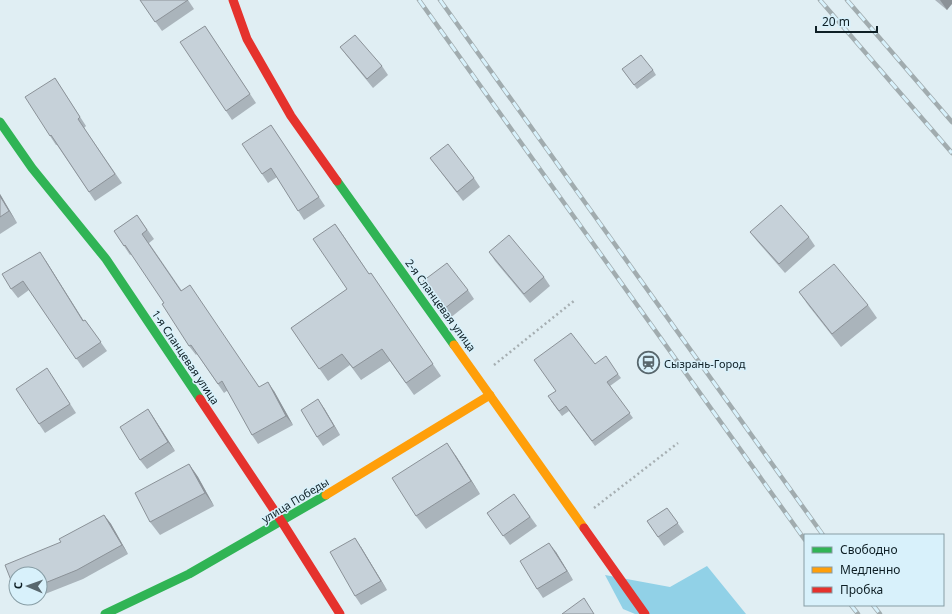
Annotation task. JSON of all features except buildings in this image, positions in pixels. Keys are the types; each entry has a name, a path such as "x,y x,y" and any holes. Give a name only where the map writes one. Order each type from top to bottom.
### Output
{"street":[{"name":"2-я Сланцевая улица","path":"233,0 247,38 290,116 478,377 645,614"},
{"name":"1-я Сланцевая улица","path":"0,122 32,168 106,259 282,522 340,614"},
{"name":"улица Победы","path":"106,614 189,574 282,522 490,395"}],"path":[{"path":"478,377 575,300"},
{"path":"579,520 678,443"}],"shaded area":[{"path":"707,566 746,614 635,614 623,609 605,575 670,587"}],"railway":[{"path":"419,0 804,539"},
{"path":"440,0 822,534"},
{"path":"820,0 952,153"},
{"path":"847,0 952,122"},
{"path":"852,606 858,614"},
{"path":"874,606 880,614"}],"traffic: fast":[{"path":"0,122 32,168 106,259 200,399"},
{"path":"337,181 454,345"},
{"path":"105,614 189,574 326,495"}],"traffic: slow":[{"path":"454,345 584,528"},
{"path":"326,495 490,395"}],"traffic: jam":[{"path":"233,0 247,39 291,116 337,181"},
{"path":"200,399 282,522 340,614"},
{"path":"584,528 645,614"}],"place":[{"name":"Сызрань-Город","path":"648,363"}]}
